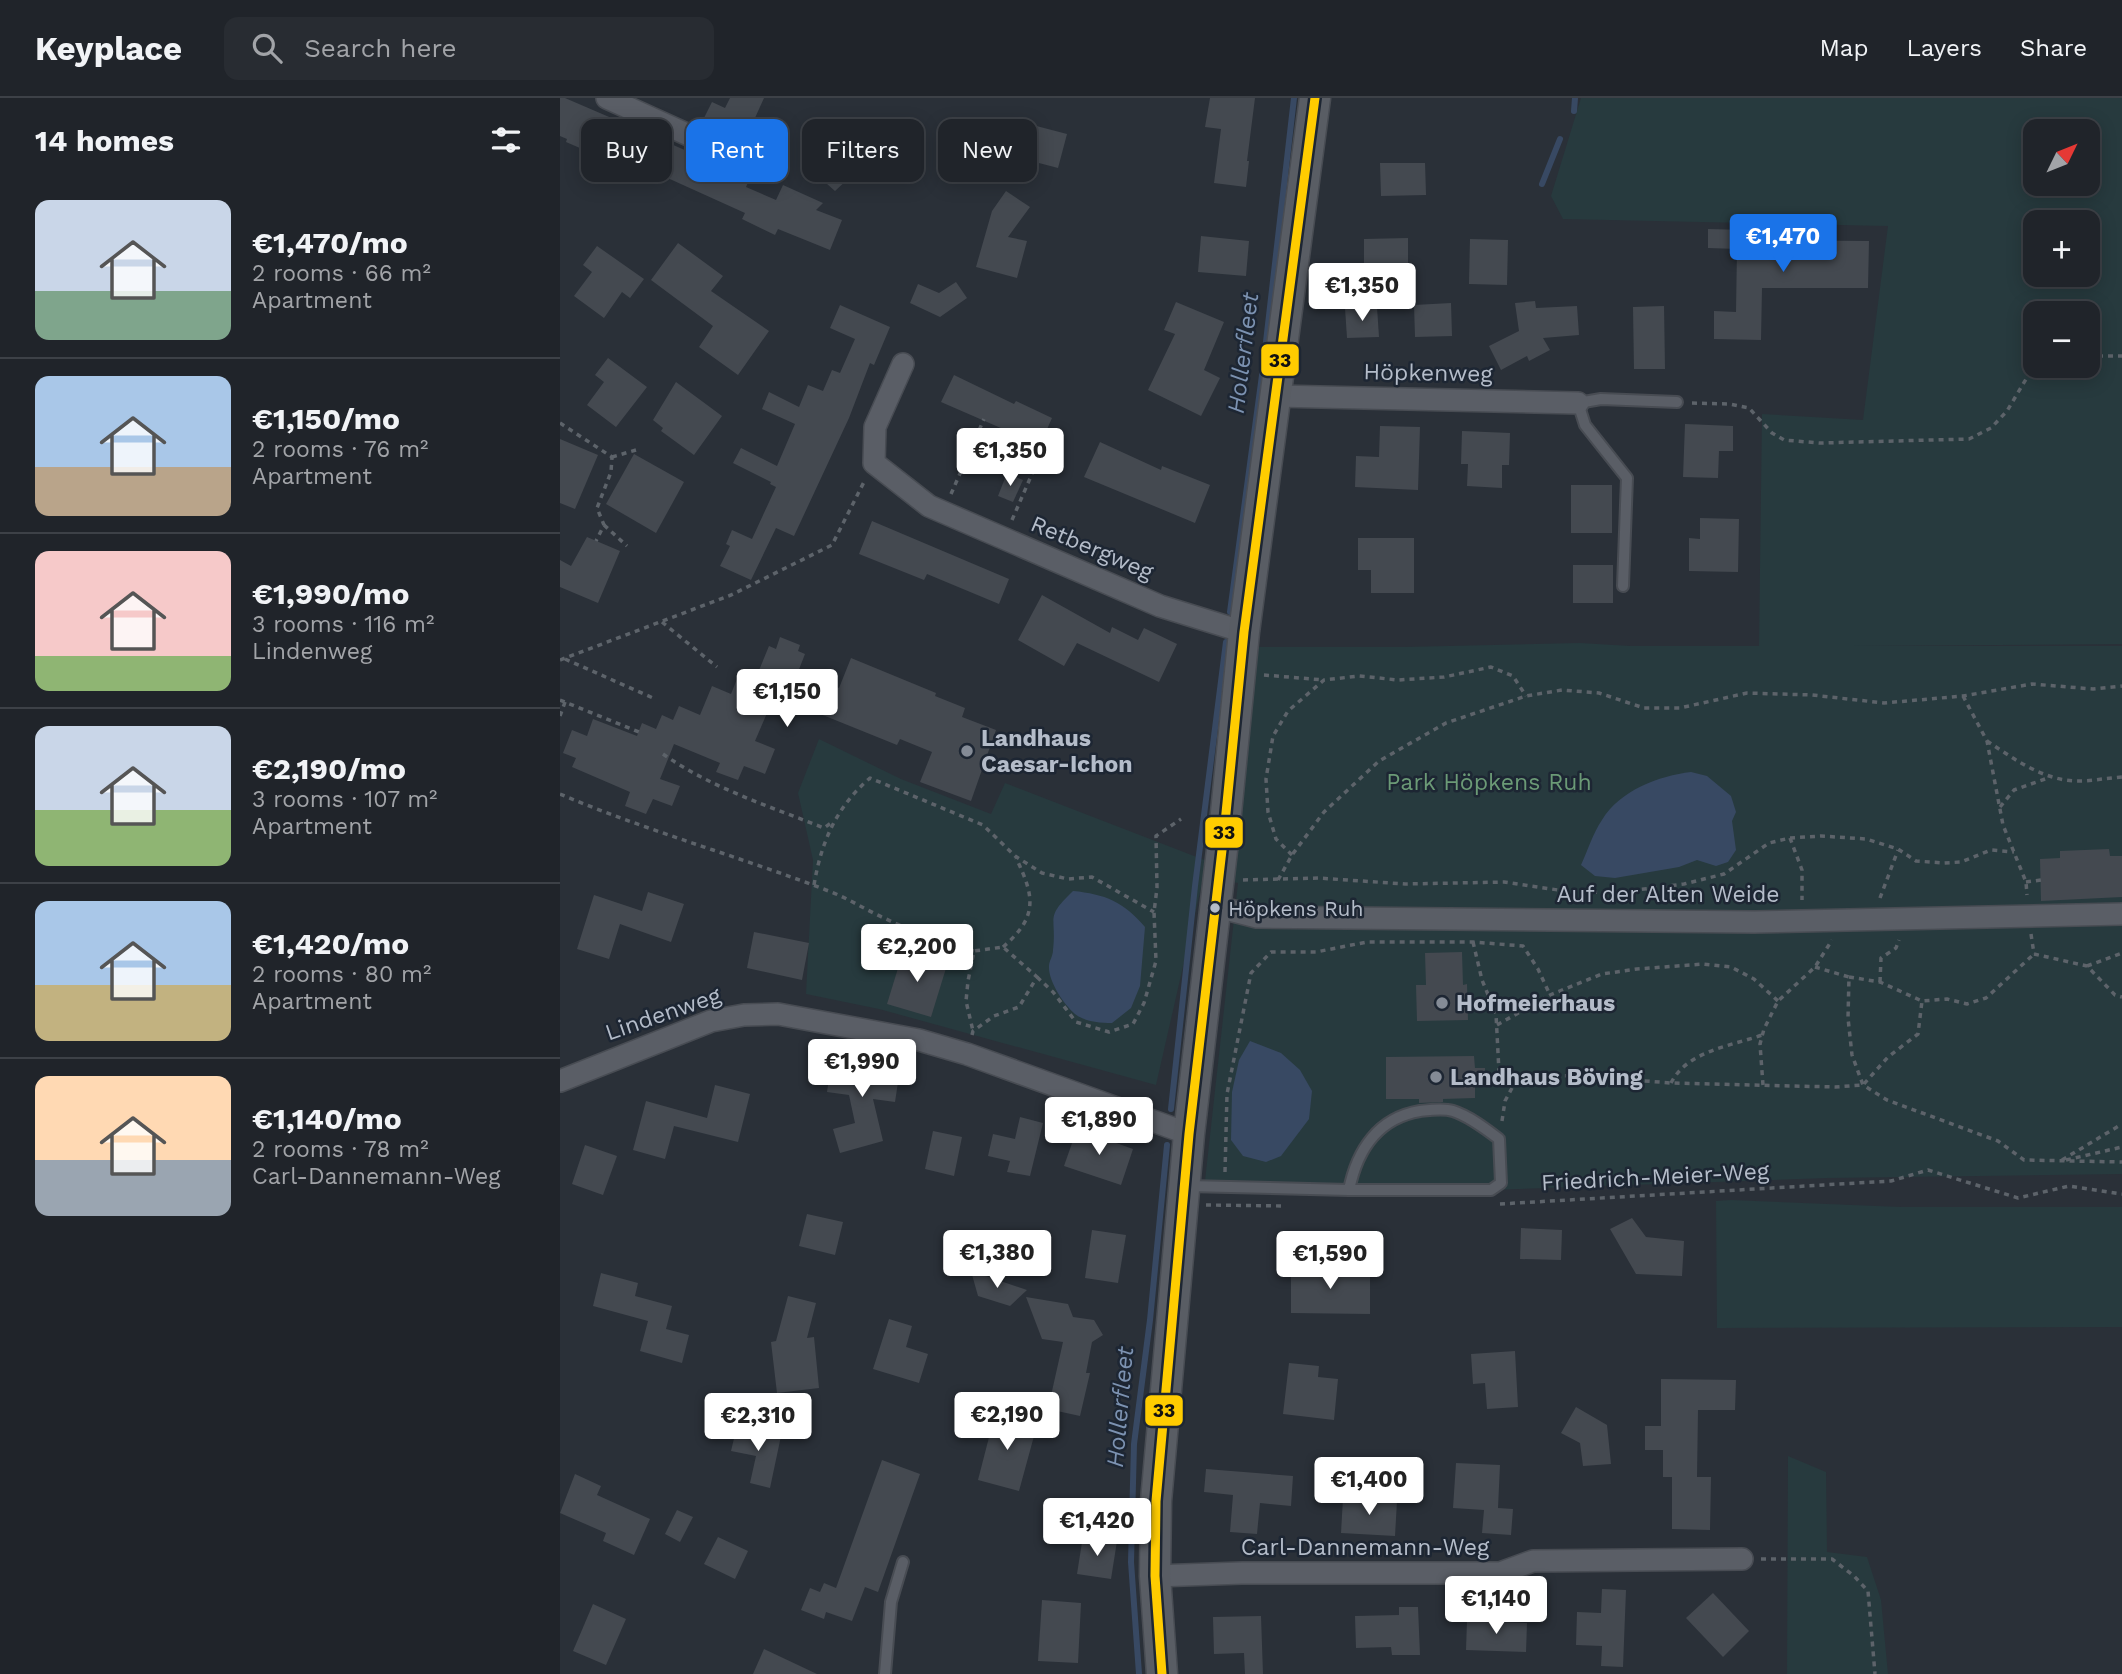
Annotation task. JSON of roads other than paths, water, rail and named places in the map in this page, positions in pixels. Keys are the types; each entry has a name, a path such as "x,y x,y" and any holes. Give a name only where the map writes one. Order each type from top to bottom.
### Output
{"street":[{"path":"607,98 686,135"},
{"path":"1161,1674 1155,1576 1156,1501 1189,1135 1244,632 1315,98"},
{"name":"Retbergweg","path":"903,364 875,427 874,463 929,506 1160,606 1244,632"},
{"name":"Höpkenweg","path":"1277,396 1578,403"},
{"name":"Auf der Alten Weide","path":"1214,906 1257,917 1837,921 2122,914"},
{"name":"Lindenweg","path":"560,1081 711,1021 744,1014 778,1014 919,1041 967,1054 1189,1135"},
{"name":"Carl-Dannemann-Weg","path":"1155,1576 1242,1573 1500,1573 1533,1561 1742,1559"}],"lane":[{"path":"1623,586 1627,478 1585,425 1578,403 1601,399 1677,402"},
{"path":"1184,1195 1224,1187 1349,1190 1491,1189 1501,1182 1499,1139 1452,1111 1431,1110 1403,1114 1382,1127 1361,1150 1349,1190"},
{"path":"884,1674 891,1602 903,1562"}],"water":[{"path":"1691,772 1707,776 1731,796 1736,812 1732,821 1736,850 1728,862 1716,866 1697,860 1679,867 1615,878 1595,876 1581,865 1599,825 1619,800 1641,786"},
{"path":"1073,891 1095,894 1121,905 1145,927 1140,986 1131,1008 1112,1023 1079,1017 1066,1005 1051,979 1049,966 1053,952 1055,913"},
{"path":"1250,1041 1281,1053 1300,1070 1312,1091 1309,1119 1281,1156 1266,1162 1243,1156 1231,1140 1232,1092 1239,1060"}],"waterway":[{"name":"Hollerfleet","path":"1230,612 1263,368 1294,98"},
{"path":"1574,111 1575,98"},
{"path":"1542,184 1560,139"},
{"name":"Hollerfleet","path":"1171,1109 1195,886 1226,642"},
{"name":"Hollerfleet","path":"1139,1674 1131,1562 1134,1444 1150,1320 1167,1145"}],"place":[{"name":"Landhaus Caesar-Ichon","path":"967,751"},
{"name":"Höpkens Ruh","path":"1215,908"},
{"name":"Hofmeierhaus","path":"1442,1003"},
{"name":"Landhaus Böving","path":"1436,1077"}],"park label":[{"name":"Park Höpkens Ruh","path":"1489,782"}]}
